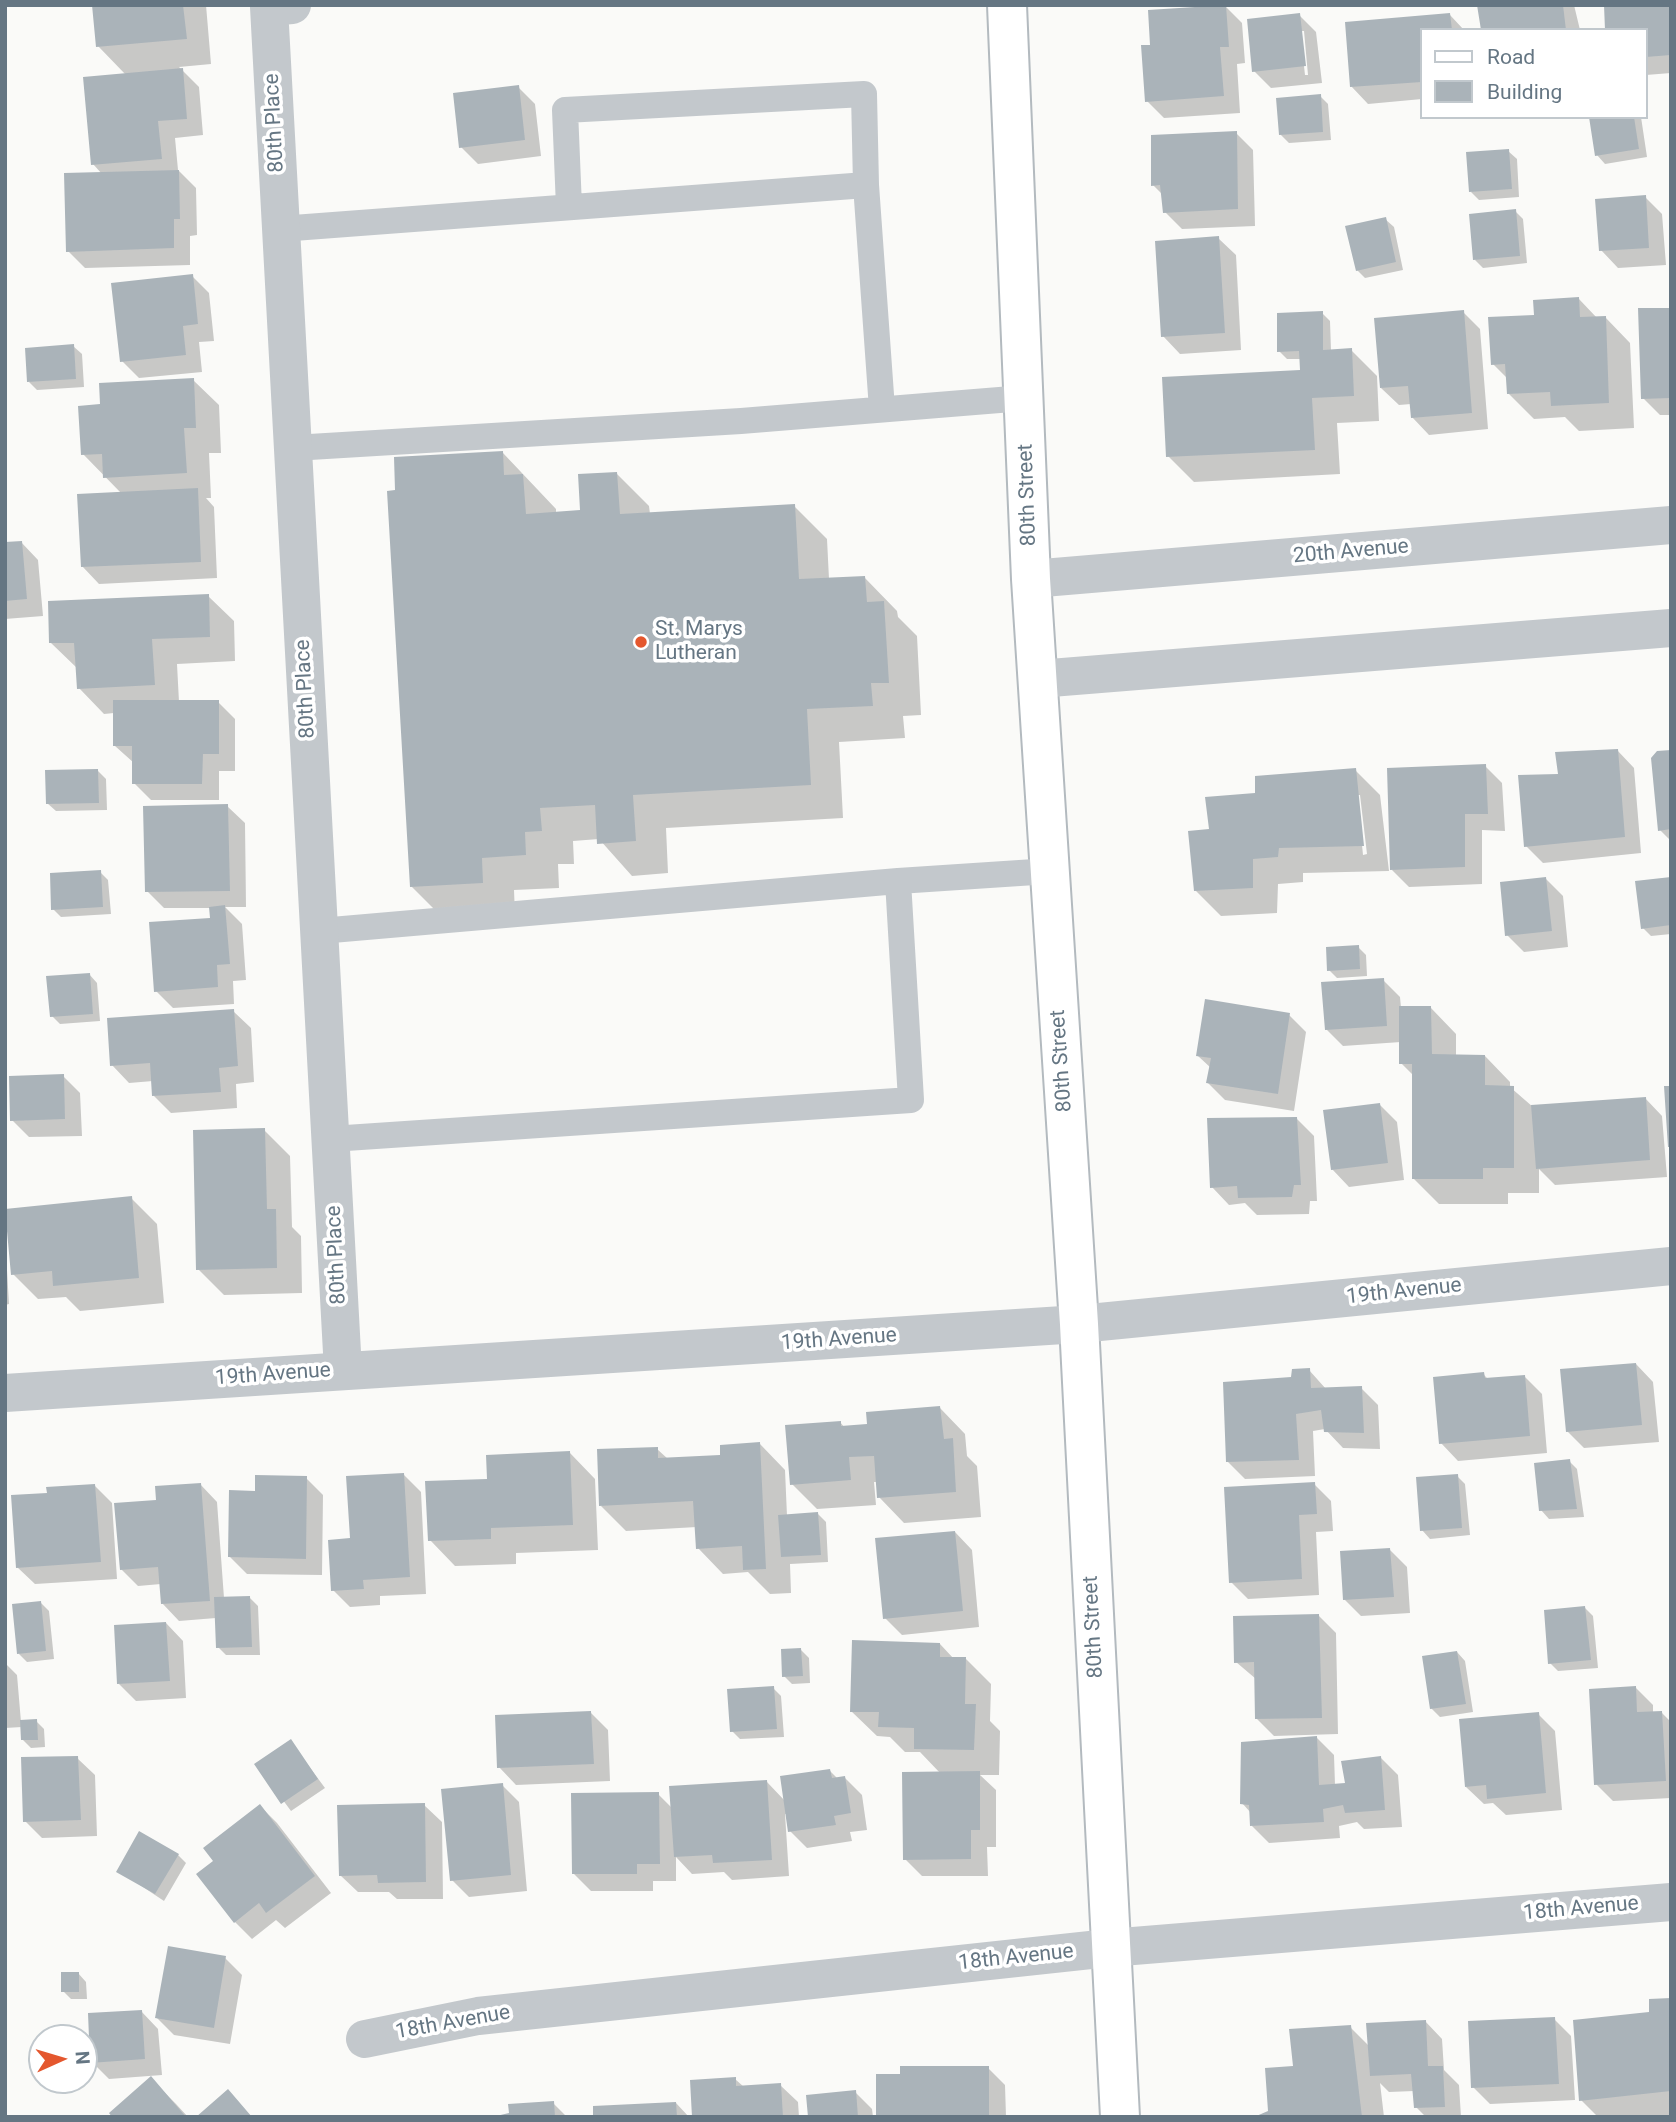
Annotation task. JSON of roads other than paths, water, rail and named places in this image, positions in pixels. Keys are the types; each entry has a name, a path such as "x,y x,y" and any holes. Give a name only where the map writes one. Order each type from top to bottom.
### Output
{"street":[{"name":"80th Street","path":"1007,5 1031,579 1079,1324 1109,1948 1120,2117"},
{"name":"80th Place","path":"280,6 280,229 344,1371"},
{"name":"20th Avenue","path":"1031,579 1671,525"},
{"path":"1038,680 1671,628"},
{"name":"19th Avenue","path":"5,1393 1079,1324 1671,1266"},
{"name":"18th Avenue","path":"365,2039 478,2016 1109,1948 1671,1902"}],"lane":[{"path":"569,207 565,110 864,94 866,185 882,409"},
{"path":"280,229 866,185"},
{"path":"293,448 1024,398"},
{"path":"320,931 898,881 1050,871"},
{"path":"331,1139 911,1100 898,881"}],"place":[{"name":"St. Marys Lutheran","path":"641,642"}]}
